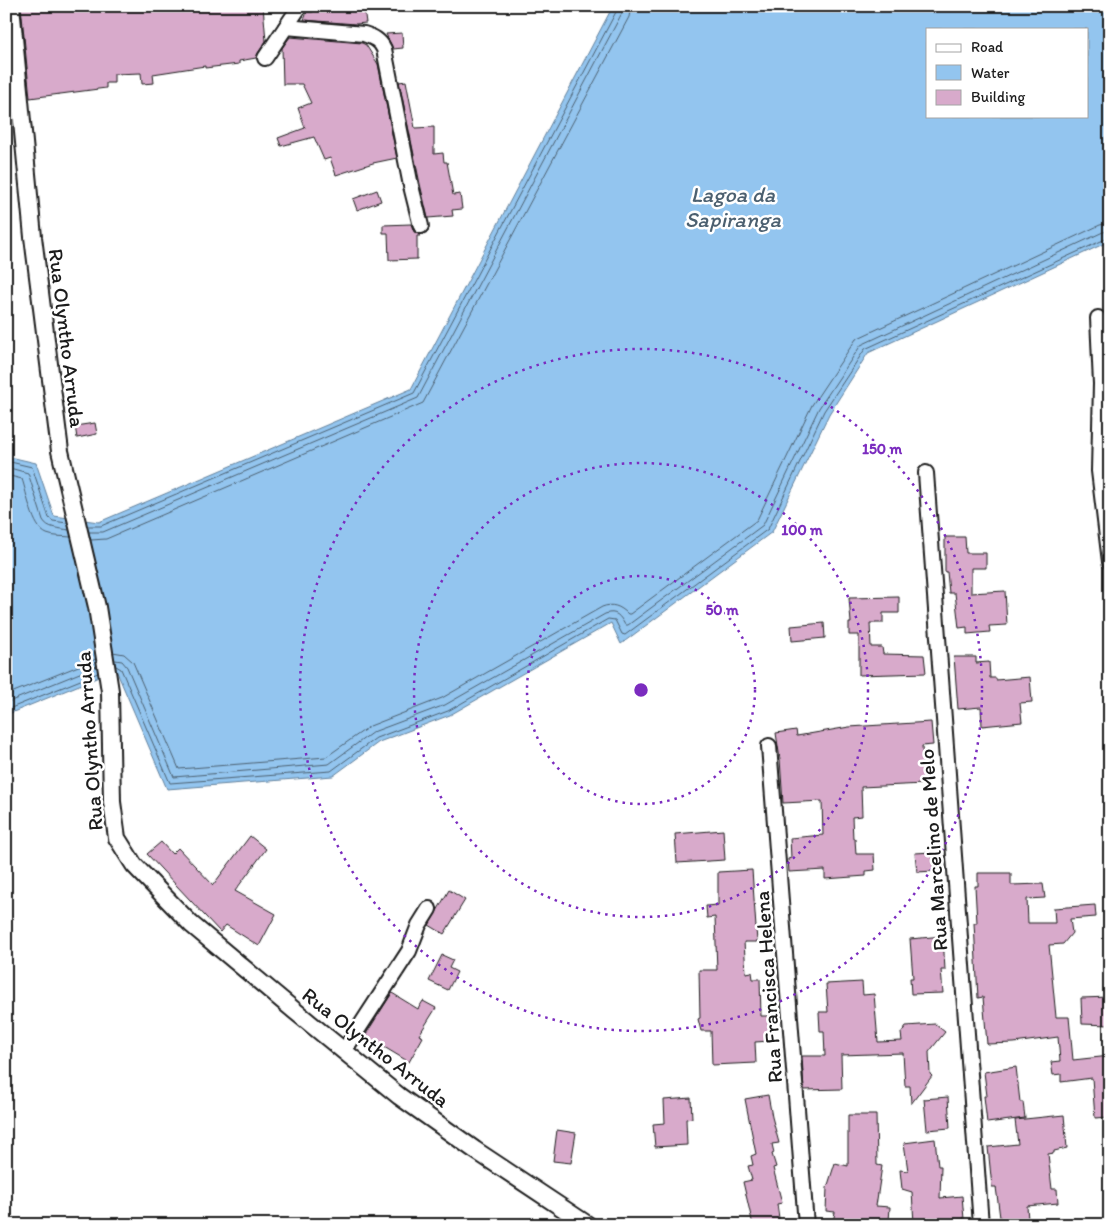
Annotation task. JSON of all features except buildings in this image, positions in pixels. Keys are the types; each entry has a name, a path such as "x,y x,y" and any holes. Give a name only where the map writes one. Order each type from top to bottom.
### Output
{"street":[{"name":"Rua Olyntho Arruda","path":"11,6 33,237 60,451 97,607 110,692 113,816 117,838 126,854 145,877 191,924 344,1051 399,1096 588,1225"},
{"path":"265,58 300,6"},
{"path":"286,27 364,34 373,37 381,43 384,49 411,186 421,226"},
{"path":"1098,318 1101,384 1099,471 1110,562"},
{"name":"Rua Marcelino de Melo","path":"926,473 981,1225"},
{"name":"Rua Francisca Helena","path":"770,746 806,1225"},
{"path":"344,1051 409,951 419,925 429,909"}],"water":[{"name":"Lagoa da Sapiranga","path":"613,6 1110,6 1110,241 868,353 829,414 772,532 621,644 611,623 450,715 379,742 333,776 167,789 116,670 6,715 6,456 36,463 54,516 99,522 411,389"}]}
